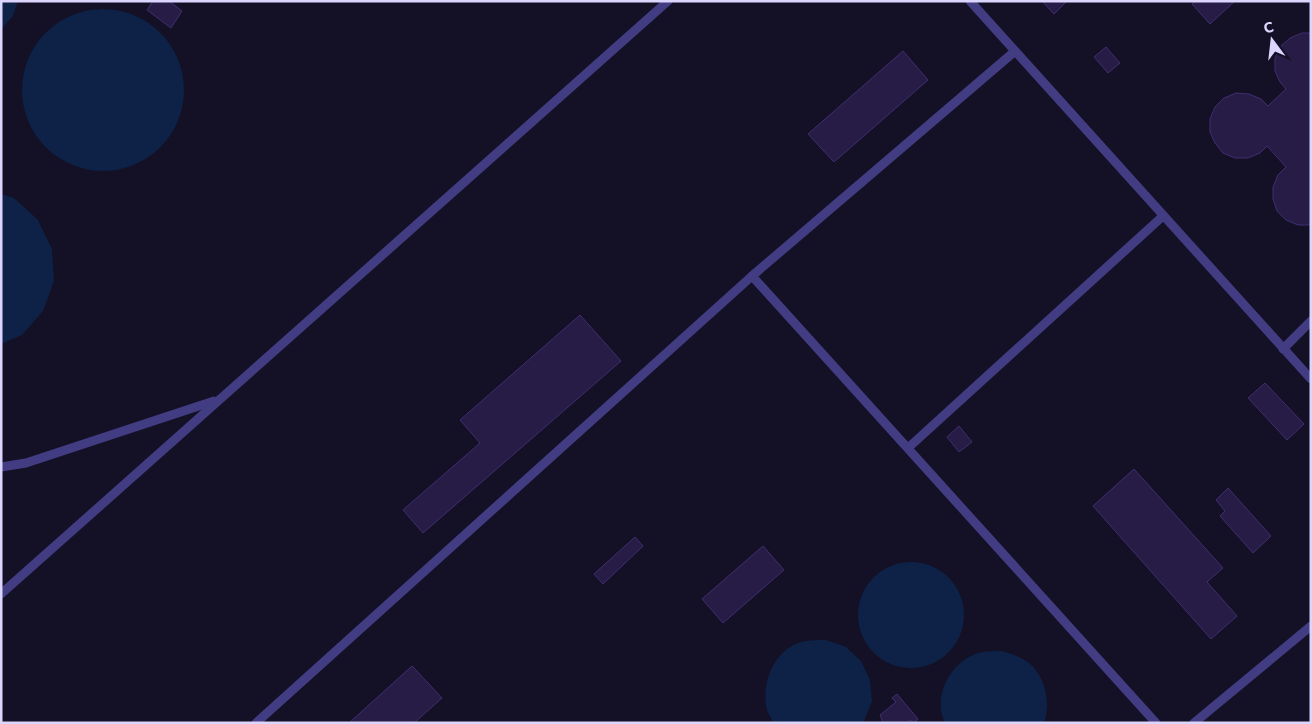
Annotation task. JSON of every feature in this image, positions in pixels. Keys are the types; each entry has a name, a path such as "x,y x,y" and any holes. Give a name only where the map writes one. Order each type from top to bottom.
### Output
{"lane":[{"path":"1,594 668,1"},
{"path":"970,1 1311,379"},
{"path":"256,723 752,276 1014,52"},
{"path":"908,448 1163,216"},
{"path":"752,276 1156,723"},
{"path":"1283,349 1311,320"},
{"path":"1,468 26,463 220,400"},
{"path":"1194,723 1311,626"}],"water":[{"path":"1,1 18,1 13,16 1,29"},
{"path":"103,9 134,15 160,33 178,59 184,90 178,121 160,147 134,165 103,171 72,165 46,147 28,121 22,90 28,59 46,33 72,15"},
{"path":"1,194 14,198 38,220 52,249 54,281 43,311 22,335 1,344"},
{"path":"911,562 931,566 949,577 960,595 964,615 960,635 949,653 931,664 911,668 891,664 873,653 862,635 858,615 862,595 873,577 891,566"},
{"path":"826,640 846,647 861,661 870,680 872,701 863,723 773,723 767,709 765,695 769,674 774,665 787,649 796,644"},
{"path":"1002,651 1029,663 1040,677 1044,686 1047,705 1044,723 945,723 941,712 941,701 947,679 954,670 962,662 982,652"}],"building":[{"path":"153,1 169,1 182,11 171,28 147,10"},
{"path":"1042,1 1067,1 1054,14"},
{"path":"1195,1 1235,1 1210,24 1192,4"},
{"path":"1302,33 1311,33 1311,225 1298,225 1286,220 1277,211 1273,199 1273,187 1278,175 1286,167 1267,146 1260,153 1248,158 1235,158 1223,153 1215,143 1210,132 1210,119 1215,107 1224,98 1236,93 1249,94 1261,99 1268,106 1286,89 1275,71 1275,58 1281,46 1290,38"},
{"path":"1106,47 1120,63 1108,73 1094,57"},
{"path":"903,51 928,80 834,162 808,134"},
{"path":"580,315 621,361 423,533 403,510 480,443 460,420"},
{"path":"1265,383 1304,424 1287,440 1248,398"},
{"path":"959,426 972,442 959,452 947,437"},
{"path":"1134,469 1223,568 1207,582 1237,616 1211,639 1093,506"},
{"path":"1228,488 1271,536 1253,553 1220,516 1225,511 1216,500"},
{"path":"635,537 643,546 603,584 594,574"},
{"path":"763,546 784,570 723,623 702,599"},
{"path":"412,666 442,698 414,723 349,723"},
{"path":"897,694 918,719 914,723 910,720 908,723 883,723 880,715 896,702 892,698"}]}
